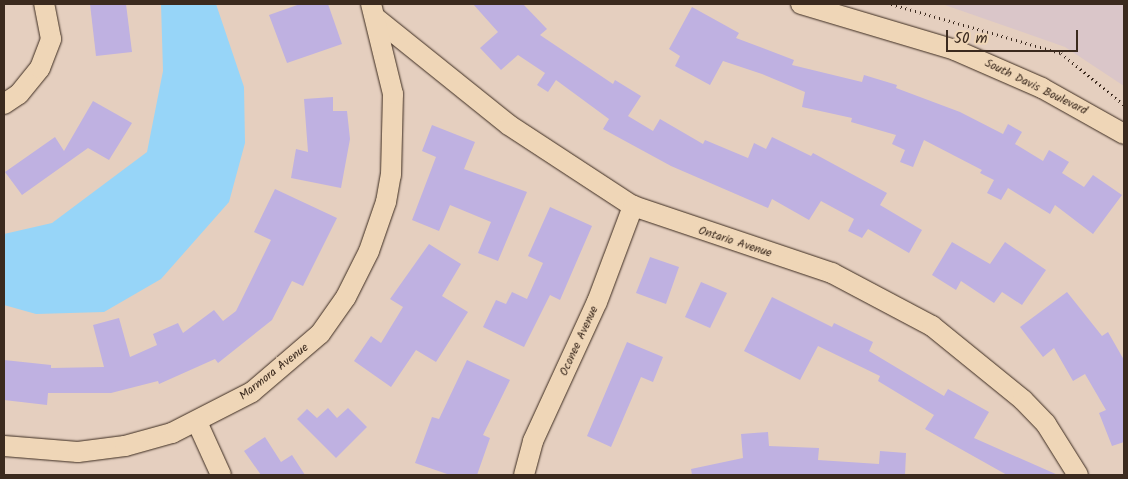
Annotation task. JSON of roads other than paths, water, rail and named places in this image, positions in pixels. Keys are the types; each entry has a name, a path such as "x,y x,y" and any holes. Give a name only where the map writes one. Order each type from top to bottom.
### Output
{"street":[{"path":"4,104 19,94 40,68 52,39 44,4"},
{"name":"South Davis Boulevard","path":"801,4 955,50 1042,88 1124,134"},
{"name":"Ontario Avenue","path":"374,11 509,126 633,206 832,273 926,322 975,358 1046,424 1078,475"},
{"name":"Marmora Avenue","path":"4,446 55,452 102,450 150,440 197,422 252,392 306,349 338,311 369,251 386,202 394,130 390,67 374,11"},
{"name":"Oconee Avenue","path":"524,475 533,441 596,302 633,206"},
{"path":"197,422 221,475"}],"water":[{"path":"161,4 216,4 244,87 245,143 229,202 161,279 104,312 36,314 4,305 4,234 52,223 147,152 163,71"}]}
